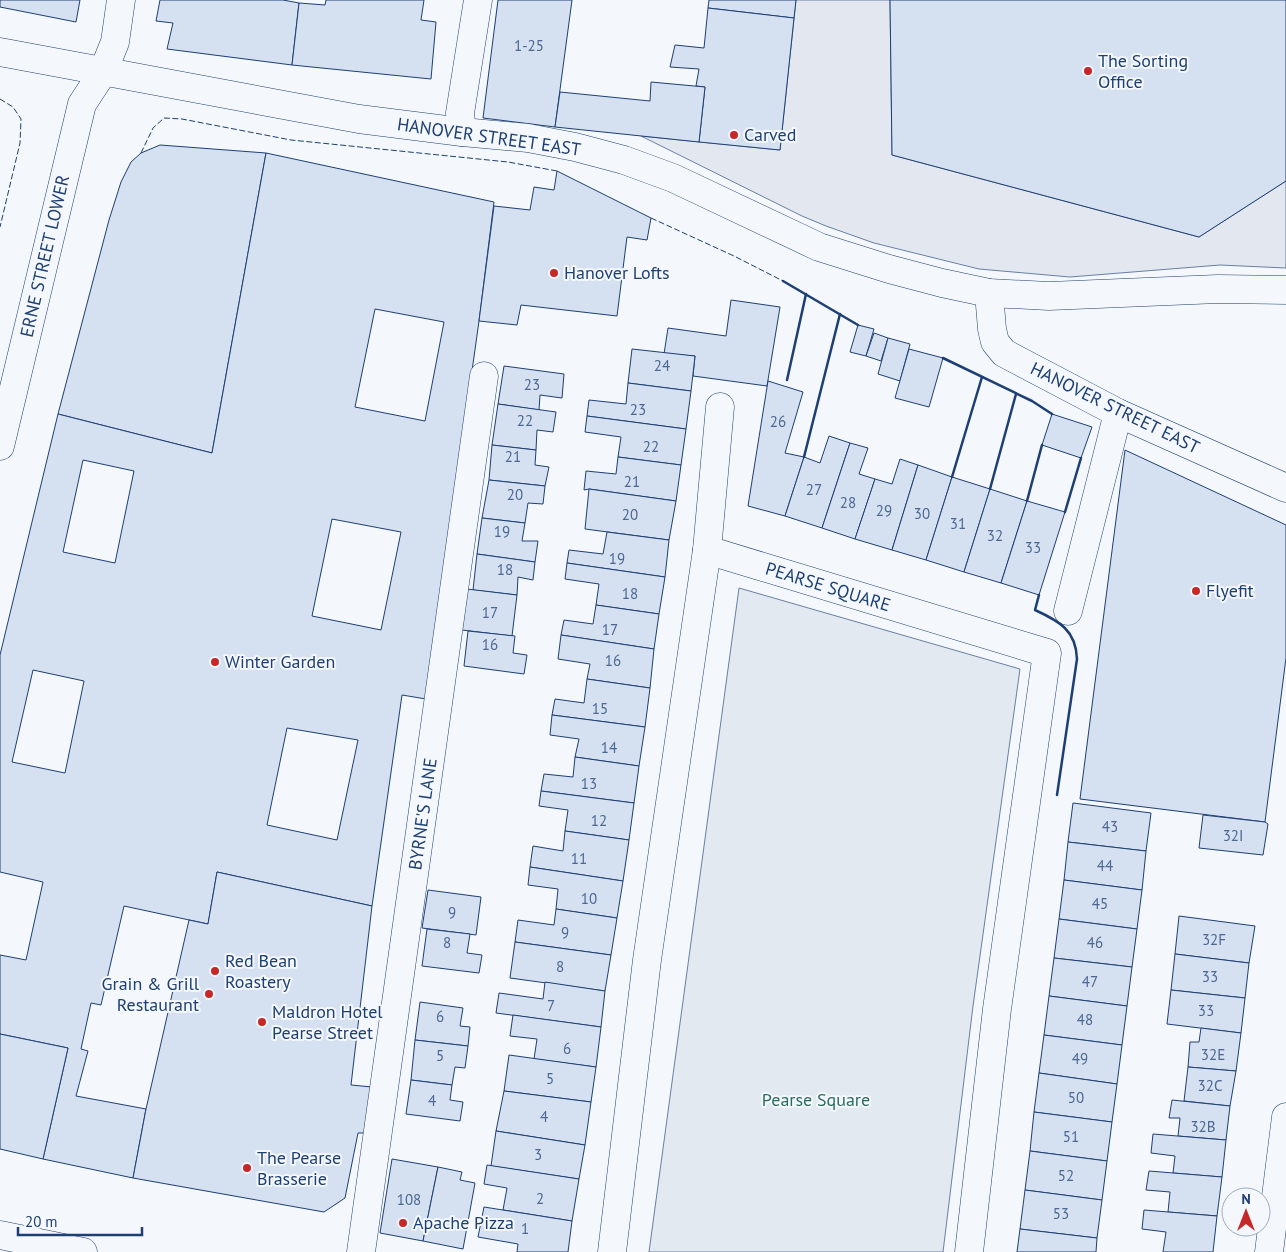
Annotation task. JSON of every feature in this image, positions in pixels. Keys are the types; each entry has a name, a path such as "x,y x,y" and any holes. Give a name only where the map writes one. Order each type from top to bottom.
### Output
{"street":[{"name":"ERNE STREET LOWER","path":"0,446 82,104 103,72 115,42 121,0"},
{"path":"462,132 460,113 478,0"},
{"name":"HANOVER STREET EAST","path":"0,52 359,119 528,138 575,146 624,160 673,178 819,247 889,269 989,293 1049,296 1218,289 1286,290"},
{"name":"HANOVER STREET EAST","path":"989,293 994,342 1004,353 1118,413 1286,488"},
{"name":"BYRNE'S LANE","path":"361,1252 484,376"},
{"path":"612,1252 647,960 708,550 720,408"},
{"path":"1068,611 1118,413"},
{"name":"PEARSE SQUARE","path":"708,550 1047,653 998,1009 969,1252"},
{"path":"1269,1252 1286,1117"},
{"path":"0,1235 83,1252"}],"green space":[{"name":"Pearse Square","path":"739,588 1020,669 973,1006 943,1252 649,1252"}],"shaded area":[{"path":"796,0 890,0 892,155 1199,237 1286,181 1286,268 1220,265 1070,277 979,269 874,243 826,226 802,216 641,136 780,150"}],"building":[{"path":"0,0 80,0 76,22 0,7"},
{"path":"160,0 283,0 299,3 292,65 167,49 173,23 156,21"},
{"path":"326,0 424,0 421,20 436,22 431,79 292,65 299,3 325,5"},
{"path":"498,0 572,0 555,127 483,118"},
{"path":"709,0 796,0 794,18 708,8"},
{"name":"The Sorting Office","path":"890,0 1286,0 1286,181 1199,237 892,155"},
{"path":"708,8 794,18 780,150 699,142 705,87 696,86 699,69 670,67 675,45 704,48"},
{"path":"651,82 705,87 699,142 555,127 560,92 650,101"},
{"path":"160,145 266,153 212,453 58,414 109,220 121,182 131,162 141,153"},
{"name":"Winter Garden","path":"266,153 494,202 426,699 402,695 372,906 217,872 208,924 124,906 101,1005 91,1003 81,1049 88,1051 76,1096 146,1109 133,1178 43,1159 68,1048 0,1034 0,955 26,960 43,882 0,872 0,655 58,414 212,453","holes":["375,309 444,322 425,421 355,407","83,460 134,471 115,563 63,552","332,519 401,532 381,630 312,616","33,670 84,681 65,773 12,762","287,728 358,740 337,840 267,825"]},
{"name":"Hanover Lofts","path":"557,171 651,218 647,240 627,237 617,316 521,305 517,325 479,321 494,206 530,210 534,187 554,190"},
{"path":"731,300 780,307 767,386 693,376 695,356 664,354 668,328 726,336"},
{"path":"858,325 874,329 866,356 850,352"},
{"path":"874,333 888,338 881,361 866,356"},
{"path":"888,338 910,344 900,381 878,374"},
{"path":"632,349 695,356 691,391 628,383"},
{"path":"909,349 943,358 929,407 895,398"},
{"path":"504,366 564,374 562,398 540,395 539,410 498,404"},
{"path":"768,381 803,392 785,453 804,457 785,516 748,506"},
{"path":"628,383 691,391 686,429 587,416 589,400 626,404"},
{"path":"498,404 556,412 553,432 537,430 536,450 492,445"},
{"path":"1052,414 1092,427 1081,458 1042,445"},
{"path":"587,416 686,429 681,465 618,457 621,437 585,432"},
{"path":"829,436 850,443 822,528 785,516 804,457 820,463"},
{"path":"850,443 868,448 859,474 875,479 855,539 822,528"},
{"path":"492,445 536,450 535,465 549,467 545,486 489,480"},
{"name":"Flyefit","path":"1125,450 1286,525 1286,658 1265,822 1080,799"},
{"path":"618,457 681,465 676,501 589,489 584,490 586,471 616,474"},
{"path":"900,459 918,465 892,550 855,539 875,479 892,484"},
{"path":"918,465 952,477 926,560 892,550"},
{"path":"952,477 990,489 964,572 926,560"},
{"path":"489,480 545,486 543,504 528,503 525,523 482,518"},
{"path":"589,489 676,501 669,540 585,529"},
{"path":"990,489 1027,501 1001,583 964,572"},
{"path":"1027,501 1065,512 1039,595 1001,583"},
{"path":"482,518 525,523 522,541 538,541 535,562 477,554"},
{"path":"607,532 669,540 665,577 567,563 569,550 603,554"},
{"path":"477,554 535,562 533,580 518,577 517,595 473,590"},
{"path":"567,563 665,577 659,614 596,605 599,584 565,579"},
{"path":"467,589 517,595 512,636 462,630"},
{"path":"596,605 659,614 654,649 561,635 564,620 593,624"},
{"path":"468,631 515,636 513,653 527,655 524,674 464,666"},
{"path":"561,635 654,649 650,688 587,679 590,664 558,659"},
{"path":"587,679 650,688 645,727 552,715 555,699 584,703"},
{"path":"552,715 645,727 639,766 575,757 579,739 550,735"},
{"path":"575,757 639,766 634,803 541,791 544,774 573,777"},
{"path":"541,791 634,803 629,840 565,831 568,810 539,806"},
{"path":"1073,803 1151,813 1146,851 1068,842"},
{"path":"1203,815 1265,822 1268,824 1263,855 1199,848"},
{"path":"565,831 629,840 623,881 530,867 533,846 563,851"},
{"path":"1068,842 1146,851 1142,890 1064,880"},
{"path":"530,867 623,881 617,918 556,909 558,889 528,885"},
{"name":"Maldron Hotel Pearse Street","path":"217,872 372,906 351,1085 372,1087 365,1133 358,1133 345,1198 324,1212 133,1178 146,1109 189,920 208,924"},
{"path":"1064,880 1142,890 1137,929 1059,919"},
{"path":"428,890 481,897 476,935 422,928"},
{"path":"556,909 617,918 611,955 515,942 518,920 554,925"},
{"path":"1179,916 1255,926 1249,963 1175,954"},
{"path":"1059,919 1137,929 1132,967 1054,958"},
{"path":"427,929 470,934 467,953 482,955 479,973 422,966"},
{"path":"515,942 611,955 605,991 510,978"},
{"path":"1175,954 1249,963 1245,998 1171,990"},
{"path":"1054,958 1132,967 1127,1006 1049,996"},
{"path":"545,982 605,991 601,1027 496,1013 499,993 543,999"},
{"path":"1171,990 1245,998 1241,1033 1167,1024"},
{"path":"1049,996 1127,1006 1122,1045 1044,1035"},
{"path":"420,1002 463,1008 460,1026 470,1027 468,1046 415,1040"},
{"path":"513,1015 601,1027 596,1067 534,1059 537,1039 510,1036"},
{"path":"1201,1028 1241,1033 1236,1071 1188,1067 1190,1042 1199,1042"},
{"path":"0,1034 68,1048 43,1159 0,1149"},
{"path":"1044,1035 1122,1045 1117,1084 1039,1073"},
{"path":"415,1040 468,1046 465,1068 455,1067 452,1085 411,1080"},
{"path":"509,1055 596,1067 591,1102 504,1091"},
{"path":"1188,1067 1236,1071 1230,1106 1184,1101"},
{"path":"1039,1073 1117,1084 1112,1122 1034,1112"},
{"path":"411,1080 452,1085 450,1100 463,1102 460,1121 406,1114"},
{"path":"504,1091 591,1102 585,1145 496,1131"},
{"path":"1172,1100 1230,1106 1226,1140 1178,1136 1180,1118 1169,1118"},
{"path":"1034,1112 1112,1122 1107,1161 1030,1151"},
{"path":"496,1131 585,1145 579,1179 491,1166"},
{"path":"1153,1134 1226,1140 1222,1177 1173,1173 1175,1156 1151,1153"},
{"path":"1030,1151 1107,1161 1102,1200 1025,1190"},
{"path":"392,1159 438,1167 423,1241 380,1233"},
{"path":"487,1165 579,1179 572,1221 503,1210 507,1188 484,1184"},
{"path":"438,1167 462,1172 460,1180 475,1183 463,1249 423,1241"},
{"path":"1149,1171 1222,1177 1217,1216 1168,1212 1170,1192 1146,1190"},
{"path":"1025,1190 1102,1200 1097,1238 1020,1229"},
{"path":"484,1207 572,1221 568,1252 517,1252 518,1244 478,1237"},
{"path":"1144,1210 1217,1216 1213,1252 1163,1252 1166,1232 1142,1229"},
{"path":"1020,1229 1097,1238 1096,1252 1017,1252"}],"fence":[{"path":"0,99 13,107 21,119 20,143 0,227"},
{"path":"141,153 153,128 164,118 182,119 291,140 508,162 557,171"},
{"path":"651,218 783,281"}],"wall":[{"path":"783,281 858,325"},
{"path":"787,380 806,294"},
{"path":"804,457 840,314"},
{"path":"943,358 1032,401 1052,414"},
{"path":"952,477 982,377"},
{"path":"990,489 1016,394"},
{"path":"1027,501 1042,445"},
{"path":"1065,512 1081,458"},
{"path":"1039,595 1035,610 1052,618 1065,628 1073,641 1077,659 1057,795"}],"place":[{"name":"The Sorting Office","path":"1088,71"},
{"name":"Carved","path":"734,135"},
{"name":"Hanover Lofts","path":"554,273"},
{"name":"Flyefit","path":"1196,591"},
{"name":"Winter Garden","path":"215,662"},
{"name":"Red Bean Roastery","path":"215,971"},
{"name":"Grain & Grill Restaurant","path":"209,994"},
{"name":"Maldron Hotel Pearse Street","path":"262,1022"},
{"name":"The Pearse Brasserie","path":"247,1168"},
{"name":"Apache Pizza","path":"403,1223"}]}
